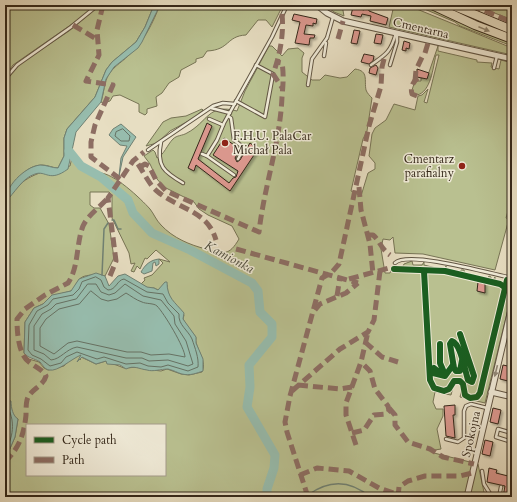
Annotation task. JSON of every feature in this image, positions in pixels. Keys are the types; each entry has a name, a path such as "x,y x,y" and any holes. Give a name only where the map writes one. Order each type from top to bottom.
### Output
{"main road":[{"path":"432,5 474,25 512,39"},
{"path":"452,5 512,30"}],"street":[{"name":"Cmentarna","path":"318,5 333,17 512,60"},
{"name":"Cmentarna","path":"322,5 327,13"},
{"name":"Spokojna","path":"467,497 512,305"},
{"path":"491,392 512,397"}],"lane":[{"path":"5,79 17,65 78,22 98,5"},
{"path":"207,156 217,140 223,125 287,5"},
{"path":"324,56 333,17"},
{"path":"370,65 389,51 393,44 396,32"},
{"path":"390,65 397,42 396,32"},
{"path":"308,86 312,59 327,38"},
{"path":"494,68 498,56"},
{"path":"148,150 210,108 223,103 236,103 265,117 273,74 256,65"},
{"path":"210,108 229,115 232,118 234,140 244,148 238,158"},
{"path":"209,119 223,125"},
{"path":"161,142 159,160 164,171 183,183"},
{"path":"202,154 234,175"},
{"path":"395,263 403,259 427,260 512,278"},
{"path":"446,439 458,442 464,438 464,411 466,406 471,404 487,408"},
{"path":"512,433 498,429 496,437 512,442"},
{"path":"482,471 484,484 492,497"},
{"path":"499,497 501,487"}],"shaded area":[{"path":"5,5 96,5 85,15 13,65 5,76"},
{"path":"100,5 154,5 145,27 136,42 112,62 106,70 95,97 67,129 64,138 64,156 58,168 42,165 29,169 20,176 5,195 5,81 15,67 69,31"},
{"path":"160,5 283,5 272,27 266,20 258,20 246,35 231,40 220,48 207,51 203,57 196,59 196,62 181,70 179,77 169,83 162,93 156,97 157,106 147,109 147,113 145,115 139,112 139,104 120,95 113,96 110,101 103,103 101,102 106,80 109,74 136,48 144,37"},
{"path":"325,5 342,5 344,16 334,12"},
{"path":"394,5 407,5 512,48 512,55 389,27"},
{"path":"415,5 424,5 512,42 512,46 460,26 455,22"},
{"path":"475,5 512,5 512,20"},
{"path":"269,46 272,46 282,56 288,49 298,48 304,53 302,58 302,72 312,80 320,80 325,75 340,78 347,77 355,69 362,72 365,76 366,90 372,98 367,131 363,139 351,191 361,196 368,173 375,169 375,163 369,156 372,134 375,128 386,120 394,104 415,110 418,96 422,95 428,89 424,102 427,103 439,55 436,55 431,78 422,93 417,95 414,94 412,90 415,81 421,81 421,78 427,78 438,46 438,51 477,60 477,62 492,63 491,67 499,69 501,60 512,63 512,197 506,218 509,219 495,270 423,254 395,253 393,237 390,240 383,239 381,249 385,273 390,273 391,270 401,270 404,264 412,261 413,265 422,265 424,262 424,265 444,270 446,266 447,270 460,273 461,270 464,270 465,274 487,279 489,276 491,277 491,280 495,277 495,281 505,283 506,280 512,281 512,293 485,403 460,397 463,385 454,383 451,395 435,392 433,402 436,409 443,409 443,416 437,429 441,449 435,450 434,453 478,464 485,497 5,497 5,454 8,453 15,437 18,419 14,417 5,400 5,202 23,182 42,172 70,166 72,157 90,174 96,176 96,179 99,173 105,174 119,181 150,209 166,230 176,237 212,251 222,253 229,251 239,239 232,226 208,215 199,209 194,202 164,187 157,179 150,164 144,156 153,150 157,158 159,157 171,141 194,129 214,112 227,109 237,111 245,91","holes":["90,192 109,192 112,195 112,218 129,253 131,264 135,263 131,271 134,272 137,266 140,269 145,258 147,259 156,250 170,262 159,259 163,263 152,275 144,278 145,280 141,284 148,288 158,290 167,285 170,298 182,311 184,315 183,319 196,337 197,346 203,361 202,372 189,375 167,369 161,371 144,369 140,367 124,368 106,361 96,364 81,357 80,360 81,354 68,361 64,366 48,370 39,362 29,359 24,353 25,322 34,308 43,304 52,296 71,291 80,278 90,275 105,276 114,258 109,224 100,208 94,208 90,205"]},
{"path":"202,109 203,110 194,118 170,131 157,143 146,146 163,122 171,118 186,116"}],"water":[{"path":"154,5 160,5 142,42 138,48 114,67 106,79 101,102 76,132 68,169 62,173 52,176 39,173 30,176 22,182 5,202 8,190 12,184 28,170 40,165 58,168 64,156 64,138 67,129 95,97 106,70 112,62 136,42 145,27"},
{"path":"121,124 136,137 123,157 119,176 121,158 127,146 120,145 109,135 113,129"},
{"path":"159,259 159,264 156,266 155,262 153,263 152,271 144,274 141,272 148,263"},
{"path":"96,273 105,276 109,286 118,276 125,274 147,287 158,290 165,282 167,282 170,296 184,313 183,319 196,337 196,343 203,359 203,371 188,375 168,369 149,371 134,367 126,369 120,365 107,364 106,361 96,364 82,357 77,362 81,355 56,369 49,370 40,362 26,355 24,353 25,322 34,308 43,304 52,295 71,291 79,279"},
{"path":"5,400 11,401 13,412 18,419 15,437 8,453 5,454"}],"building":[{"path":"353,7 364,10 364,7 368,8 369,11 388,18 386,25 370,21 371,16 362,14 361,17 351,15"},
{"path":"294,14 317,19 316,24 313,23 313,26 306,25 304,34 315,35 314,38 310,38 309,45 295,43 300,22 292,20"},
{"path":"354,30 360,31 357,44 351,43"},
{"path":"376,34 383,35 381,44 374,43"},
{"path":"404,41 410,43 409,49 406,48 406,51 402,50"},
{"path":"364,54 374,56 373,61 369,64 361,62"},
{"path":"376,65 378,68 376,75 369,73 370,68"},
{"path":"417,69 429,73 427,79 417,77"},
{"path":"207,123 212,126 198,159 229,183 236,177 238,171 213,155 224,138 240,149 235,158 237,162 240,160 250,143 258,149 230,191 196,165 194,171 188,168"},
{"path":"478,282 485,284 485,293 477,291"},
{"path":"503,365 512,367 508,381 500,379"},
{"path":"455,405 455,415 453,415 455,438 446,436 444,406"},
{"path":"493,408 501,410 498,424 490,422"},
{"path":"485,440 493,442 490,456 482,454"},
{"path":"489,468 497,470 496,473 512,477 512,497 503,497 505,486 487,482"}],"waterway":[{"name":"Kamionka","path":"69,151 81,166 101,177 128,200 133,213 152,233 190,250 252,283 258,291 260,312 272,324 272,337 249,365 250,387 247,407 275,455 274,468 267,489 267,497"},
{"path":"112,220 114,220 118,229 121,229"},
{"path":"102,275 104,229 108,223"},
{"path":"308,495 324,486 340,484 355,487 370,497"}],"marked path":[{"path":"103,5 97,30 99,55 86,81 113,85 95,125 91,142 91,157 120,179"},
{"path":"471,5 512,22"},
{"path":"282,14 281,44 273,74 283,89"},
{"path":"338,39 343,21"},
{"path":"73,25 98,40"},
{"path":"425,53 428,43"},
{"path":"415,81 416,70 424,53"},
{"path":"308,497 285,422 290,396 322,278 332,272 339,264 369,126 381,86 382,67 385,55"},
{"path":"140,167 145,164 149,166 156,180 166,191 259,232 264,198 281,114 283,72 282,63 277,62"},
{"path":"417,96 412,94 411,89 413,83 418,78"},
{"path":"110,276 116,261 108,198 133,161 144,152"},
{"path":"138,164 150,183 158,192 200,217 212,230 216,240"},
{"path":"359,187 361,210 370,244 373,274"},
{"path":"5,462 14,452 20,441 29,396 42,383 46,376 22,354 17,330 17,319 25,309 45,295 68,283 72,277 76,263 79,240 83,226 91,215 108,198"},
{"path":"368,235 373,235 390,255"},
{"path":"236,249 358,283"},
{"path":"349,279 389,268 394,269"},
{"path":"292,391 340,349 368,332 374,320 380,271"},
{"path":"337,296 340,277"},
{"path":"315,310 320,304 346,293 358,283"},
{"path":"356,445 346,415 346,403 361,362 368,332"},
{"path":"365,342 382,357 398,362"},
{"path":"352,433 364,430 374,415 386,414 389,411 388,406 375,389 370,371 361,362"},
{"path":"298,385 340,389 352,387"},
{"path":"389,408 395,415 395,425 408,442 430,449 443,457 474,464"},
{"path":"300,475 317,468 349,471 379,488 405,497"},
{"path":"398,497 399,487 408,481 425,476 460,476 472,473"}],"cycle path":[{"path":"394,269 445,271 500,284 506,288"},
{"path":"424,271 430,380 434,388 444,391 449,389 454,381 460,381 463,384 465,395 470,398 477,397 480,393 507,280"},
{"path":"460,334 474,376 472,382 468,380 462,358 458,347 452,341 450,344 454,368 456,371 460,371 462,360"},
{"path":"440,344 440,363 443,370 439,372 434,368 433,373 445,376 453,365"}],"place":[{"name":"F.H.U. PalaCar Michał Pala","path":"225,143"},
{"name":"Cmentarz parafialny","path":"462,166"}]}
